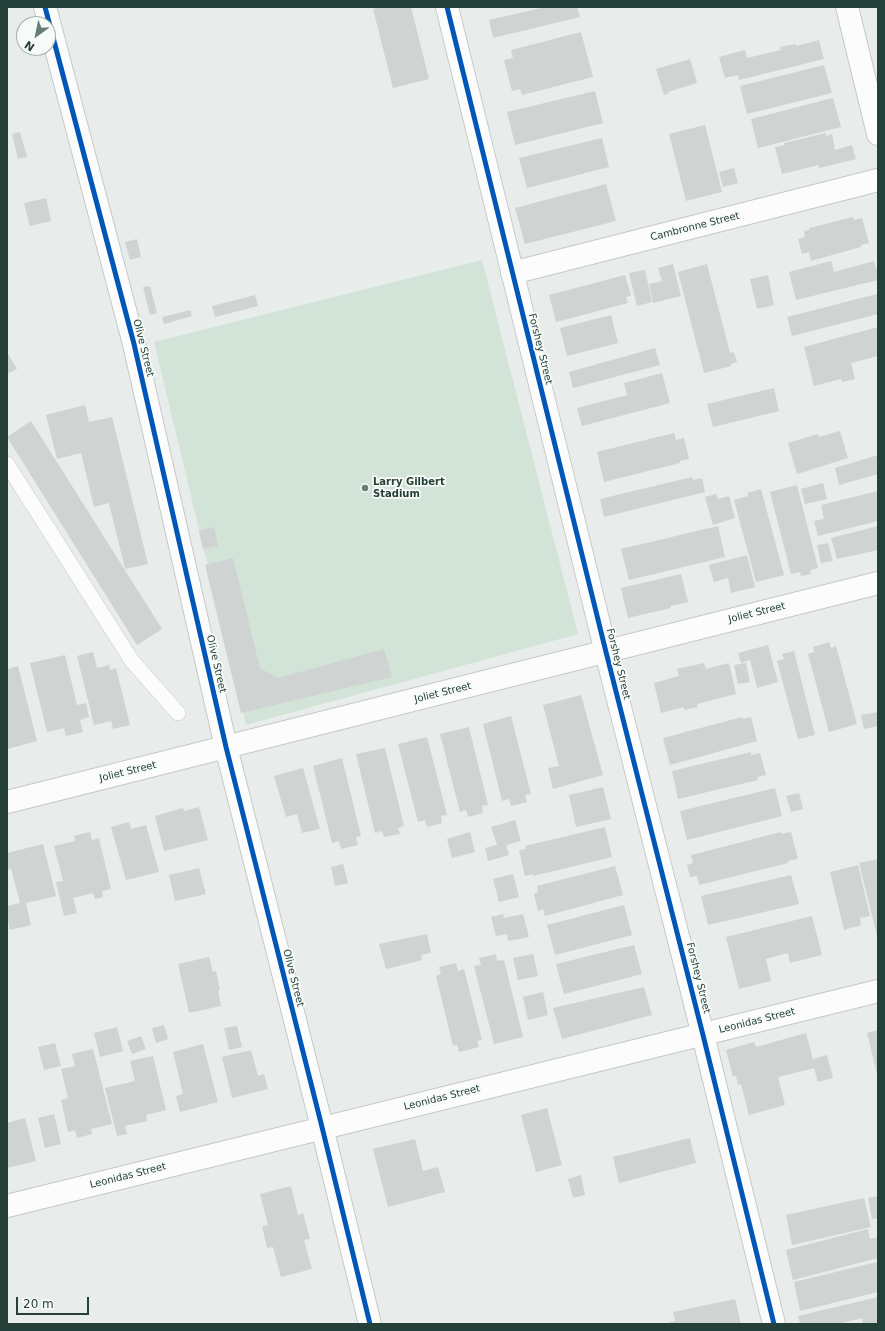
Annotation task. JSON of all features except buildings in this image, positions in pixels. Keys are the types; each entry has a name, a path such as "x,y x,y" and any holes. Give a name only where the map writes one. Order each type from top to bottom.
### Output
{"street":[{"name":"Olive Street","path":"45,7 134,344 226,748 322,1127 370,1324"},
{"name":"Forshey Street","path":"447,7 606,652 704,1035 774,1324"},
{"path":"847,7 878,134"},
{"name":"Cambronne Street","path":"512,273 878,180"},
{"name":"Joliet Street","path":"7,802 878,583"},
{"name":"Leonidas Street","path":"7,1206 322,1127 704,1035 878,991"}],"lane":[{"path":"7,464 132,661 178,713"}],"green space":[{"name":"Larry Gilbert Stadium","path":"482,260 578,634 246,725 154,342"}],"cycle path":[{"path":"45,7 134,344 226,747 370,1324"},
{"path":"447,7 774,1324"}],"place":[{"name":"Larry Gilbert Stadium","path":"365,488"}]}
